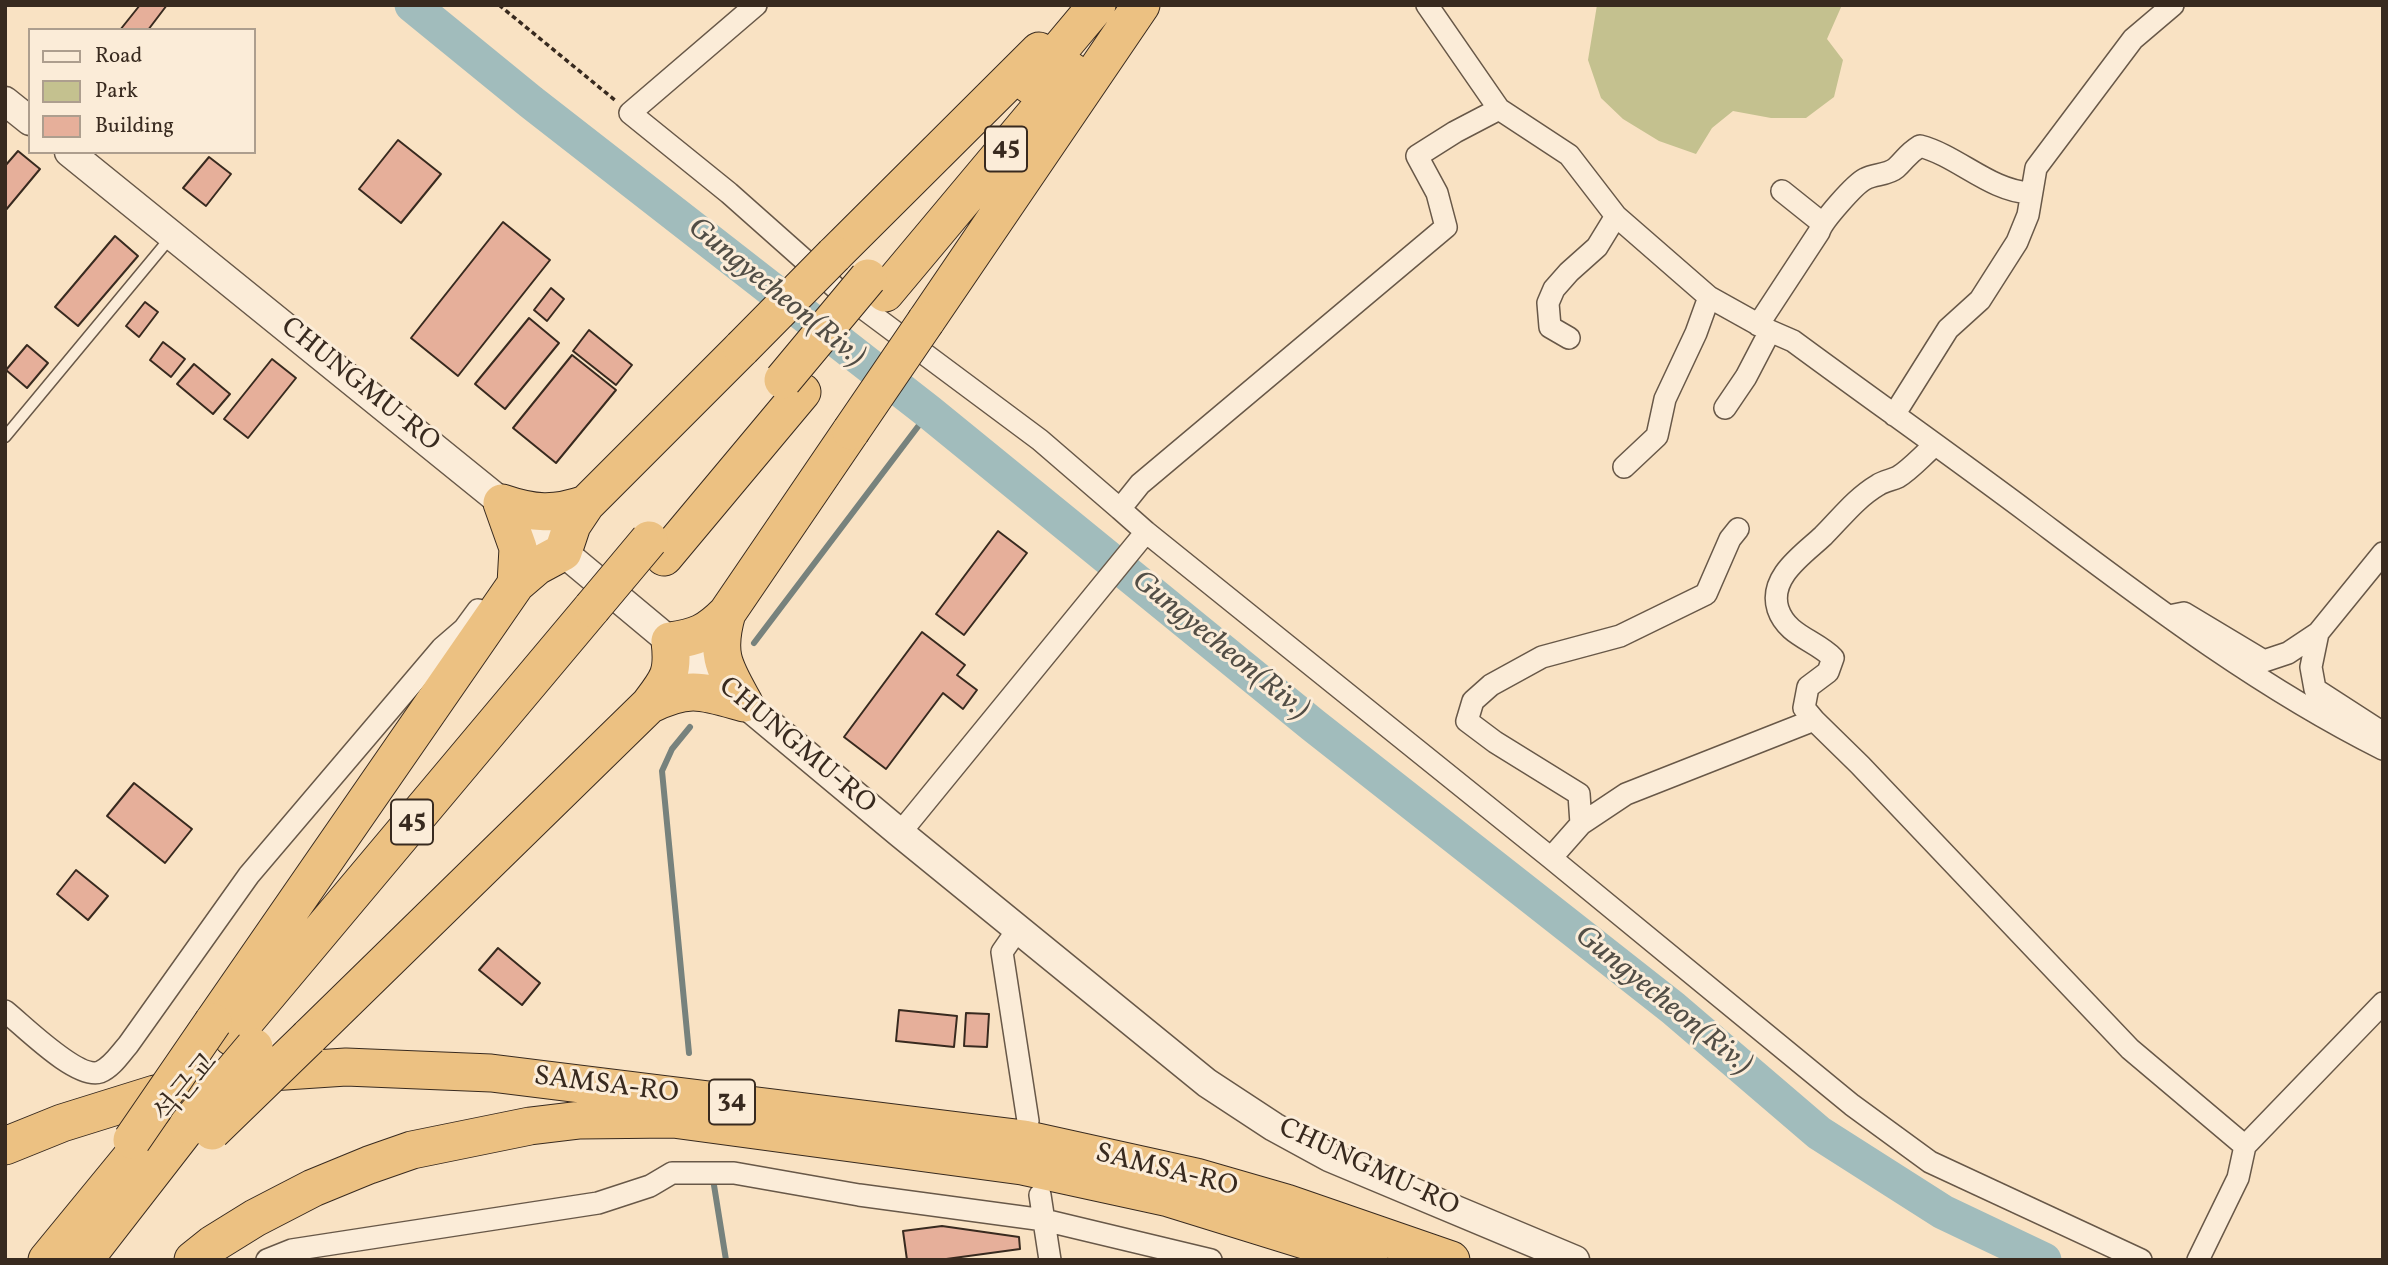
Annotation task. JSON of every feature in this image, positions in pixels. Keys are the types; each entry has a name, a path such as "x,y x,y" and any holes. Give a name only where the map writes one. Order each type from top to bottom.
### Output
{"highway":[{"path":"516,575 563,552 572,525 586,504 1085,5"},
{"name":"45","path":"877,286 1097,5"},
{"name":"45","path":"233,1036 600,616 877,286 1126,5"},
{"path":"200,1128 309,1037 649,705 671,672 670,641 695,637 710,629 726,613 1141,5"},
{"path":"502,503 537,512 563,512 586,504"},
{"path":"233,1036 516,575 518,548 502,503"},
{"path":"726,613 720,634 720,648 726,670 744,703"},
{"path":"649,705 671,694 692,691 744,703"},
{"name":"석근교","path":"200,1128 233,1036"},
{"name":"석근교","path":"74,1250 137,1142 233,1036"},
{"name":"SAMSA-RO","path":"5,1146 62,1123 155,1094 255,1073 346,1067 491,1073 1024,1139 1196,1177 1286,1203 1451,1260"},
{"name":"SAMSA-RO","path":"193,1260 255,1218 313,1188 369,1164 412,1150 530,1126 580,1121 673,1119 1022,1166 1169,1198 1369,1260"},
{"name":"45","path":"74,1250 200,1128"}],"street":[{"path":"756,5 630,113 729,193 836,288 1040,440 1121,509 1140,539 1551,858 1852,1105 1930,1163 2141,1260"},
{"path":"1427,5 1499,109 1569,155 1616,216 1709,297 1793,341 2167,617 2240,667 2383,749"},
{"path":"1894,415 1948,329 1980,300 2011,252 2028,215 2036,168 2133,39 2173,5"},
{"path":"5,101 28,119"},
{"path":"1121,509 1140,484 1447,227 1437,193 1417,156 1499,109"},
{"path":"1725,408 1746,377 1764,328 1822,223 1855,185 1867,178 1894,170 1906,155 1920,146 1937,151 1982,177 2017,193 2030,193"},
{"name":"CHUNGMU-RO","path":"71,154 563,552 900,833 1207,1083 1274,1127 1329,1157 1574,1260"},
{"path":"1782,191 1822,223"},
{"path":"1569,338 1550,327 1548,303 1554,289 1597,247 1616,216"},
{"path":"1623,467 1657,436 1665,399 1696,333 1709,297"},
{"path":"1935,445 1898,477 1880,483 1861,498 1822,537 1796,558 1782,578 1776,596 1778,609 1786,624 1833,658 1828,672 1808,687 1804,709 2130,1049 2245,1146"},
{"path":"1581,824 1579,794 1495,742 1467,721 1473,701 1491,685 1542,657 1620,636 1706,594 1738,528"},
{"path":"900,833 1140,539"},
{"path":"2167,617 2184,612 2264,661 2288,653 2318,633 2383,553"},
{"path":"5,1011 69,1063 88,1073 99,1072 108,1067 128,1045 249,875 442,648 464,629 499,582 516,575"},
{"path":"2318,633 2311,667 2315,689 2383,733"},
{"path":"1551,858 1581,824 1626,794 1814,720"},
{"path":"1018,929 1002,952 1028,1121"},
{"path":"2198,1260 2238,1178 2245,1146 2383,1003"},
{"path":"267,1260 292,1250 598,1203 650,1186 672,1173 734,1173 859,1195 1044,1220 1212,1260"},
{"path":"1040,1195 1050,1260"}],"lane":[{"path":"5,437 172,236"}],"path":[{"path":"499,5 630,113"}],"green space":[{"path":"1597,5 1842,5 1827,39 1843,60 1834,97 1806,118 1771,118 1733,111 1712,128 1696,154 1659,141 1623,119 1601,98 1588,60"}],"building":[{"path":"140,5 167,5 150,28 122,28"},
{"path":"398,140 441,174 401,223 359,189"},
{"path":"18,151 40,169 5,211 5,166"},
{"path":"209,157 231,174 206,206 183,188"},
{"path":"503,222 550,260 458,376 411,338"},
{"path":"115,236 138,256 78,326 55,307"},
{"path":"551,288 564,299 547,321 534,310"},
{"path":"145,302 158,312 139,337 126,326"},
{"path":"529,318 559,343 505,409 475,384"},
{"path":"589,330 632,365 616,385 573,351"},
{"path":"163,342 185,359 171,377 150,360"},
{"path":"27,345 48,363 27,388 6,370"},
{"path":"572,355 616,390 556,463 513,428"},
{"path":"272,359 296,378 248,438 224,419"},
{"path":"194,364 230,394 213,414 177,384"},
{"path":"998,531 1027,553 964,635 936,614"},
{"path":"922,632 965,665 957,675 977,690 963,709 943,693 886,769 844,737"},
{"path":"134,783 192,829 165,863 107,816"},
{"path":"76,870 108,896 88,920 57,894"},
{"path":"498,948 540,983 522,1005 479,970"},
{"path":"899,1010 957,1016 954,1047 896,1041"},
{"path":"966,1013 989,1014 987,1047 964,1046"},
{"path":"942,1226 1019,1237 1020,1249 939,1260 907,1260 903,1231"}],"waterway":[{"name":"Gungyecheon(Riv.)","path":"412,5 531,102 929,412 1313,725 1673,1008 1819,1133 1943,1212 2044,1260"},
{"path":"754,643 929,412"},
{"path":"689,1053 662,771 672,749 690,727"},
{"path":"713,1179 726,1260"}]}
